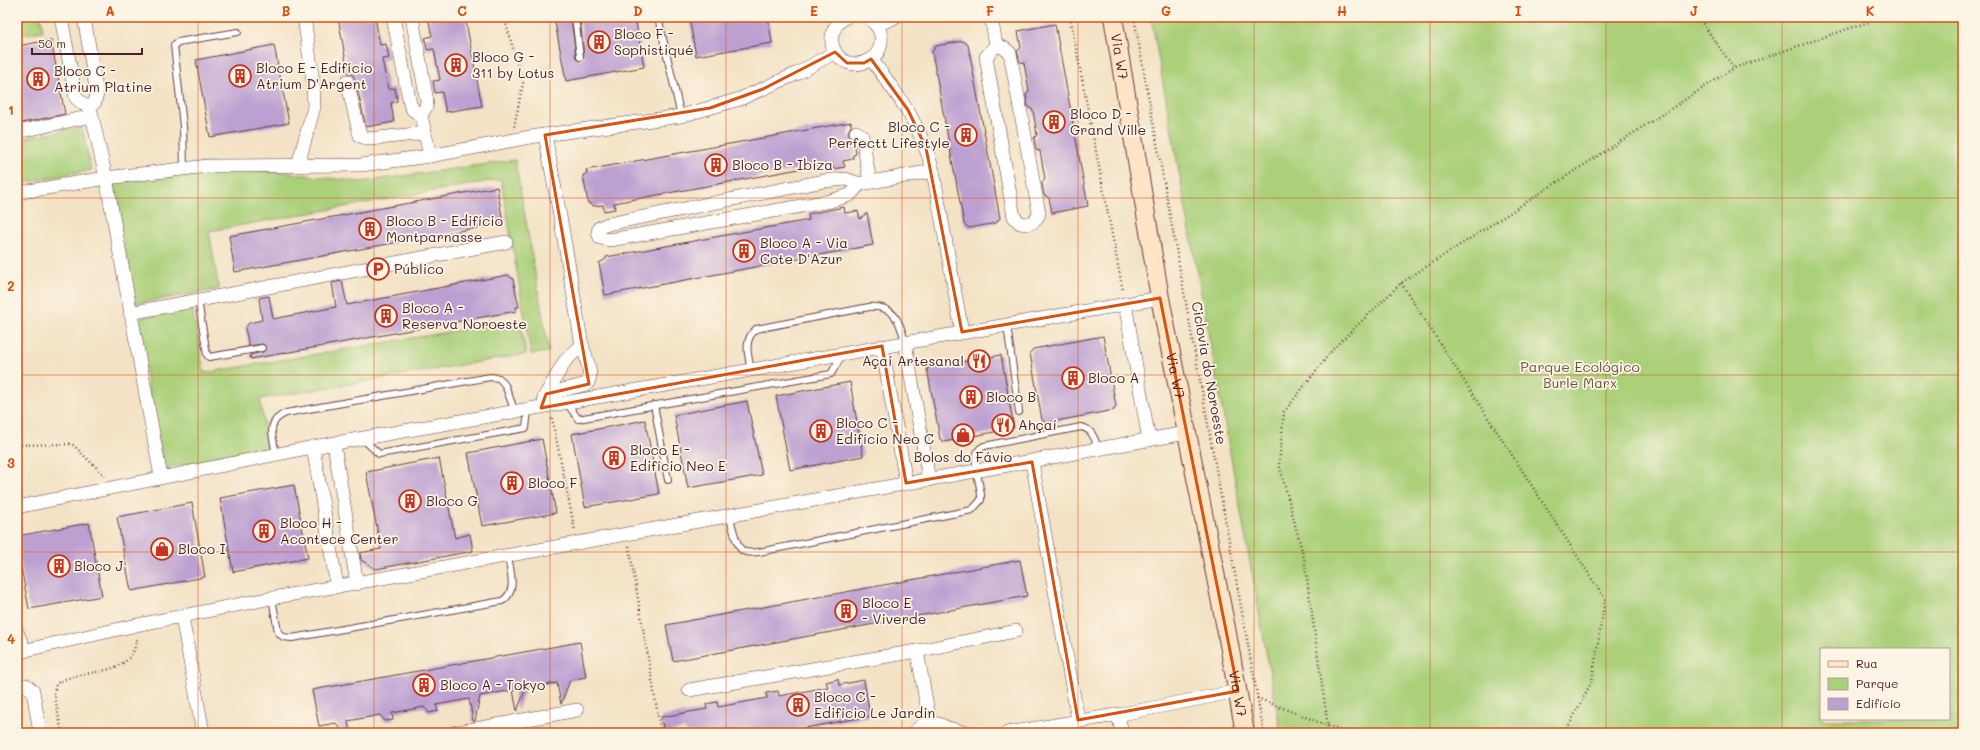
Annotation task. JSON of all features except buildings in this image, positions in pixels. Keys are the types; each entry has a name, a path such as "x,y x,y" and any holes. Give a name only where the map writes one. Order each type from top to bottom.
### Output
{"main road":[{"name":"Via W7","path":"1113,17 1160,298 1245,733"}],"street":[{"path":"61,17 76,98 91,112 106,178 160,477"},
{"path":"84,17 97,94 91,112"},
{"path":"298,165 314,107 313,81 304,17"},
{"path":"393,17 410,104 413,110 421,115"},
{"path":"412,17 427,101 426,107 421,115 430,156"},
{"path":"846,17 836,25 831,38 835,52 848,63 864,63 871,59 879,50 881,43 881,37 872,21 895,17"},
{"path":"991,17 996,45"},
{"path":"996,45 1004,48 1010,53 1039,213 1035,221 1030,224 1020,223 1014,217 986,57 996,45"},
{"path":"17,193 106,178 208,166 361,165 430,156 545,135 681,116 740,99 798,73 835,52"},
{"path":"871,59 896,92 918,127 926,148 933,171 962,332"},
{"path":"347,80 360,136 370,139 425,133"},
{"path":"17,132 91,112"},
{"path":"856,132 862,136 866,183"},
{"path":"17,507 276,454 515,412 541,404 574,388 587,384 590,376 582,345 545,135"},
{"path":"866,183 850,195 808,206 610,240 600,238 598,232 599,228 608,224 802,184 846,179 866,183 933,171"},
{"path":"130,313 506,242"},
{"path":"541,404 567,403 882,346 1160,298"},
{"path":"1125,304 1149,440"},
{"path":"905,342 929,480"},
{"path":"541,404 565,361 582,345"},
{"path":"882,346 906,483"},
{"path":"17,632 21,651 137,625 272,598 357,584 729,515 1032,462 1186,433"},
{"path":"334,444 357,584"},
{"path":"314,447 336,587"},
{"path":"1032,462 1078,720"},
{"path":"182,617 203,733"},
{"path":"689,690 917,651 1016,631"},
{"path":"917,651 930,723"},
{"path":"17,685 26,685 33,691 40,733"},
{"path":"1007,733 1238,691"},
{"path":"453,733 577,710"},
{"path":"1118,714 1122,733"},
{"path":"914,732 922,725 936,723 950,731 966,733"}],"lane":[{"path":"575,17 580,58"},
{"path":"658,17 681,116"},
{"path":"184,169 184,126 174,45 178,42 238,32"},
{"path":"198,300 207,355 209,356 262,348"},
{"path":"751,370 748,342 750,334 756,329 862,308 880,306 889,310 901,326 905,342"},
{"path":"1007,324 1019,412"},
{"path":"567,403 578,419 831,374 843,354"},
{"path":"276,454 271,426 274,420 286,413 490,377 500,378 505,385 515,412"},
{"path":"363,439 380,454 518,430 526,428 541,404"},
{"path":"654,405 668,480"},
{"path":"729,515 738,545 742,551 750,553 759,552 972,510 978,505 982,495 976,472 976,455 981,447 984,446 1081,427 1088,428 1092,433 1099,449"},
{"path":"272,598 278,632 283,637 292,638 502,601 510,594 512,585 508,556"}],"path":[{"path":"504,17 523,83 511,141"},
{"path":"1070,17 1125,304"},
{"name":"Ciclovia do Noroeste","path":"1134,17 1264,733"},
{"path":"1698,17 1734,68"},
{"path":"1328,727 1304,558 1279,464 1284,412 1334,349 1401,283 1734,68 1883,17"},
{"path":"1401,283 1605,599 1592,681 1566,733"},
{"path":"541,404 577,543"},
{"path":"17,445 72,444 116,486"},
{"path":"627,534 661,733"},
{"path":"62,733 54,693 56,684 63,679 115,668 125,661 132,653 137,640 137,625"},
{"path":"1238,691 1346,733"}],"highlighted area":[{"path":"835,52 847,63 864,63 871,59 908,110 926,148 962,332 1160,298 1238,691 1078,720 1032,462 906,483 882,346 541,408 546,394 589,384 545,135 710,108 763,89"}],"green space":[{"path":"17,17 41,17 43,31 17,35"},
{"name":"Parque Ecológico Burle Marx","path":"1151,17 1963,17 1963,733 1281,733"},
{"path":"82,127 91,170 17,184 17,140"},
{"path":"515,160 549,352 531,354 501,179 209,231 219,289 134,304 113,179 207,163 361,182"},
{"path":"192,308 204,373 520,320 526,354 260,399 268,449 164,468 135,319"}],"place":[{"name":"Bloco F - Sophistiqué","path":"599,42"},
{"name":"Bloco G - 311 by Lotus","path":"456,65"},
{"name":"Bloco E - Edifício Atrium D'Argent","path":"240,76"},
{"name":"Bloco C - Atrium Platine","path":"38,79"},
{"name":"Bloco D - Grand Ville","path":"1054,122"},
{"name":"Bloco C - Perfectt Lifestyle","path":"966,135"},
{"name":"Bloco B - Ibiza","path":"716,165"},
{"name":"Bloco B - Edifício Montparnasse","path":"370,229"},
{"name":"Bloco A - Via Cote D'Azur","path":"744,251"},
{"name":"Público","path":"378,269"},
{"name":"Bloco A - Reserva Noroeste","path":"386,316"},
{"name":"Açaí Artesanal","path":"979,361"},
{"name":"Bloco A","path":"1073,378"},
{"name":"Bloco B","path":"971,397"},
{"name":"Ahçaí","path":"1003,425"},
{"name":"Bloco C - Edifício Neo C","path":"821,431"},
{"name":"Bolos do Fávio","path":"963,435"},
{"name":"Bloco E - Edifício Neo E","path":"614,458"},
{"name":"Bloco F","path":"512,483"},
{"name":"Bloco G","path":"410,501"},
{"name":"Bloco H - Acontece Center","path":"264,531"},
{"name":"Bloco I","path":"162,549"},
{"name":"Bloco J","path":"59,566"},
{"name":"Bloco E - Viverde","path":"846,611"},
{"name":"Bloco A - Tokyo","path":"424,685"},
{"name":"Bloco C - Edifício Le Jardin","path":"798,705"}]}
